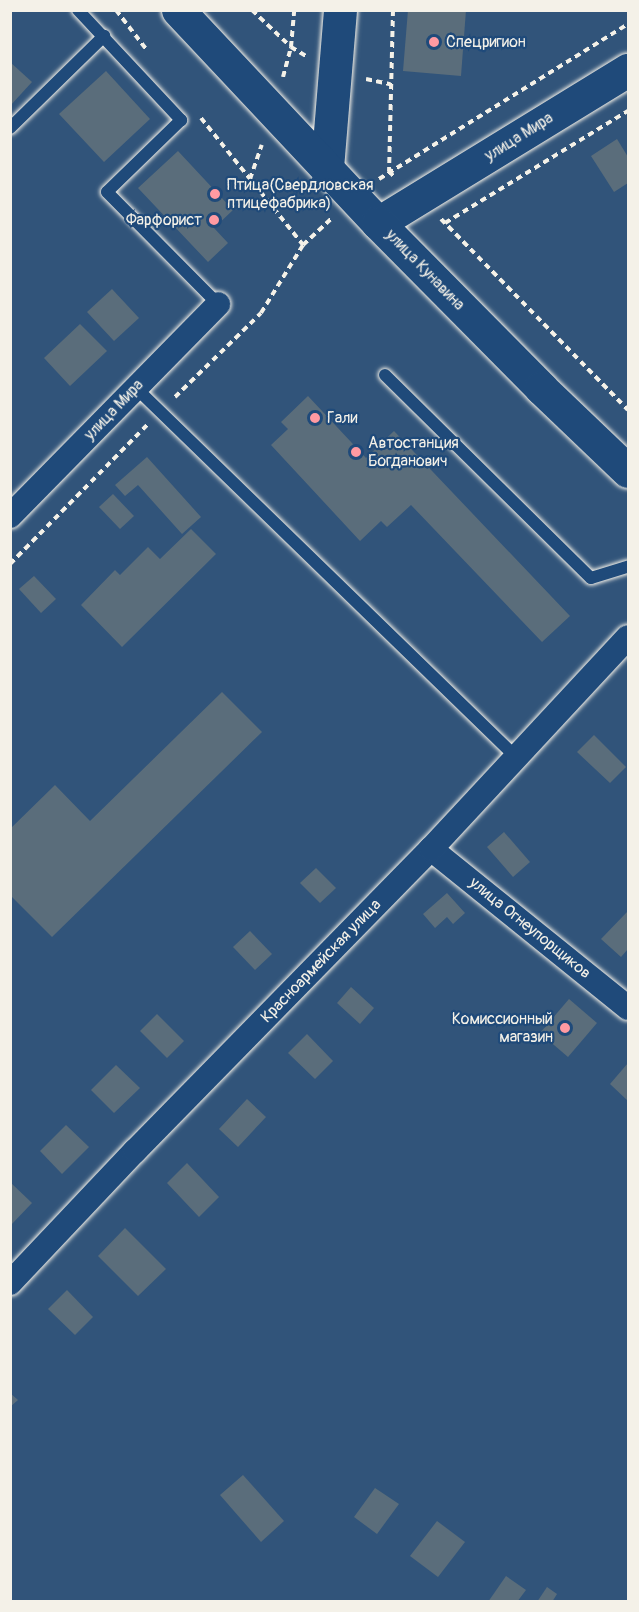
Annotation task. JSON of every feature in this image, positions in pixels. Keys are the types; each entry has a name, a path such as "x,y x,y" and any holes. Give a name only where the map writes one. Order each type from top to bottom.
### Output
{"main road":[{"name":"улица Кунавина","path":"178,10 378,223 541,388 628,471"},
{"path":"327,168 340,10"},
{"name":"улица Мира","path":"378,223 628,70"}],"street":[{"name":"улица Мира","path":"10,516 218,303"},
{"name":"Красноармейская улица","path":"10,1283 430,849 628,637"},
{"name":"улица Огнеупорщиков","path":"430,849 628,1008"}],"lane":[{"path":"78,10 181,120 107,192 218,303"},
{"path":"10,128 104,36"},
{"path":"385,375 591,578 628,567"},
{"path":"136,388 515,756"}],"path":[{"path":"116,10 153,57"},
{"path":"393,10 389,171 417,200 445,223 628,410"},
{"path":"198,114 303,245 354,197 389,171 628,24"},
{"path":"445,223 628,111"}],"building":[{"path":"408,10 466,10 461,76 403,71"},
{"path":"10,62 32,82 10,106"},
{"path":"106,71 150,119 104,162 59,114"},
{"path":"617,139 628,157 628,183 614,192 591,156"},
{"path":"178,151 233,210 214,228 228,243 208,262 138,188"},
{"path":"112,289 139,318 114,341 87,312"},
{"path":"80,324 107,351 70,386 44,358"},
{"path":"308,396 366,458 394,431 570,616 542,642 411,505 387,527 381,521 360,541 271,445 288,429 281,422"},
{"path":"147,457 201,517 182,534 138,485 125,496 115,485"},
{"path":"113,494 134,516 120,529 99,507"},
{"path":"191,529 216,554 122,647 81,605 115,570 120,575 148,547 160,559"},
{"path":"34,576 56,599 41,613 19,589"},
{"path":"222,692 262,732 52,937 10,895 10,829 55,785 90,821"},
{"path":"594,735 626,767 610,783 577,752"},
{"path":"504,832 530,862 513,877 487,847"},
{"path":"316,868 336,888 320,903 300,883"},
{"path":"447,893 465,913 453,924 447,917 435,928 423,914"},
{"path":"627,912 628,949 621,957 601,939"},
{"path":"250,931 272,954 255,970 233,947"},
{"path":"351,987 374,1008 360,1024 337,1003"},
{"path":"569,999 597,1023 568,1057 540,1033"},
{"path":"157,1014 184,1041 167,1058 140,1031"},
{"path":"307,1034 333,1061 315,1079 288,1053"},
{"path":"628,1063 628,1101 610,1084"},
{"path":"116,1065 140,1088 114,1113 91,1090"},
{"path":"247,1099 266,1117 238,1147 219,1129"},
{"path":"66,1125 89,1147 62,1174 40,1151"},
{"path":"187,1163 219,1197 199,1217 167,1183"},
{"path":"10,1182 32,1203 10,1226"},
{"path":"125,1228 166,1269 138,1296 98,1256"},
{"path":"67,1290 93,1317 75,1335 48,1309"},
{"path":"10,1393 18,1400 10,1407"},
{"path":"243,1475 284,1521 261,1542 220,1495"},
{"path":"375,1488 399,1504 377,1534 354,1517"},
{"path":"437,1521 465,1542 438,1577 410,1556"},
{"path":"506,1576 526,1590 517,1602 488,1602"},
{"path":"547,1587 557,1594 552,1602 537,1602"}],"place":[{"name":"Спецригион","path":"434,42"},
{"name":"Птица(Свердловская птицефабрика)","path":"215,194"},
{"name":"Фарфорист","path":"214,220"},
{"name":"Гали","path":"315,418"},
{"name":"Автостанция Богданович","path":"356,452"},
{"name":"Комиссионный магазин","path":"565,1028"}]}
